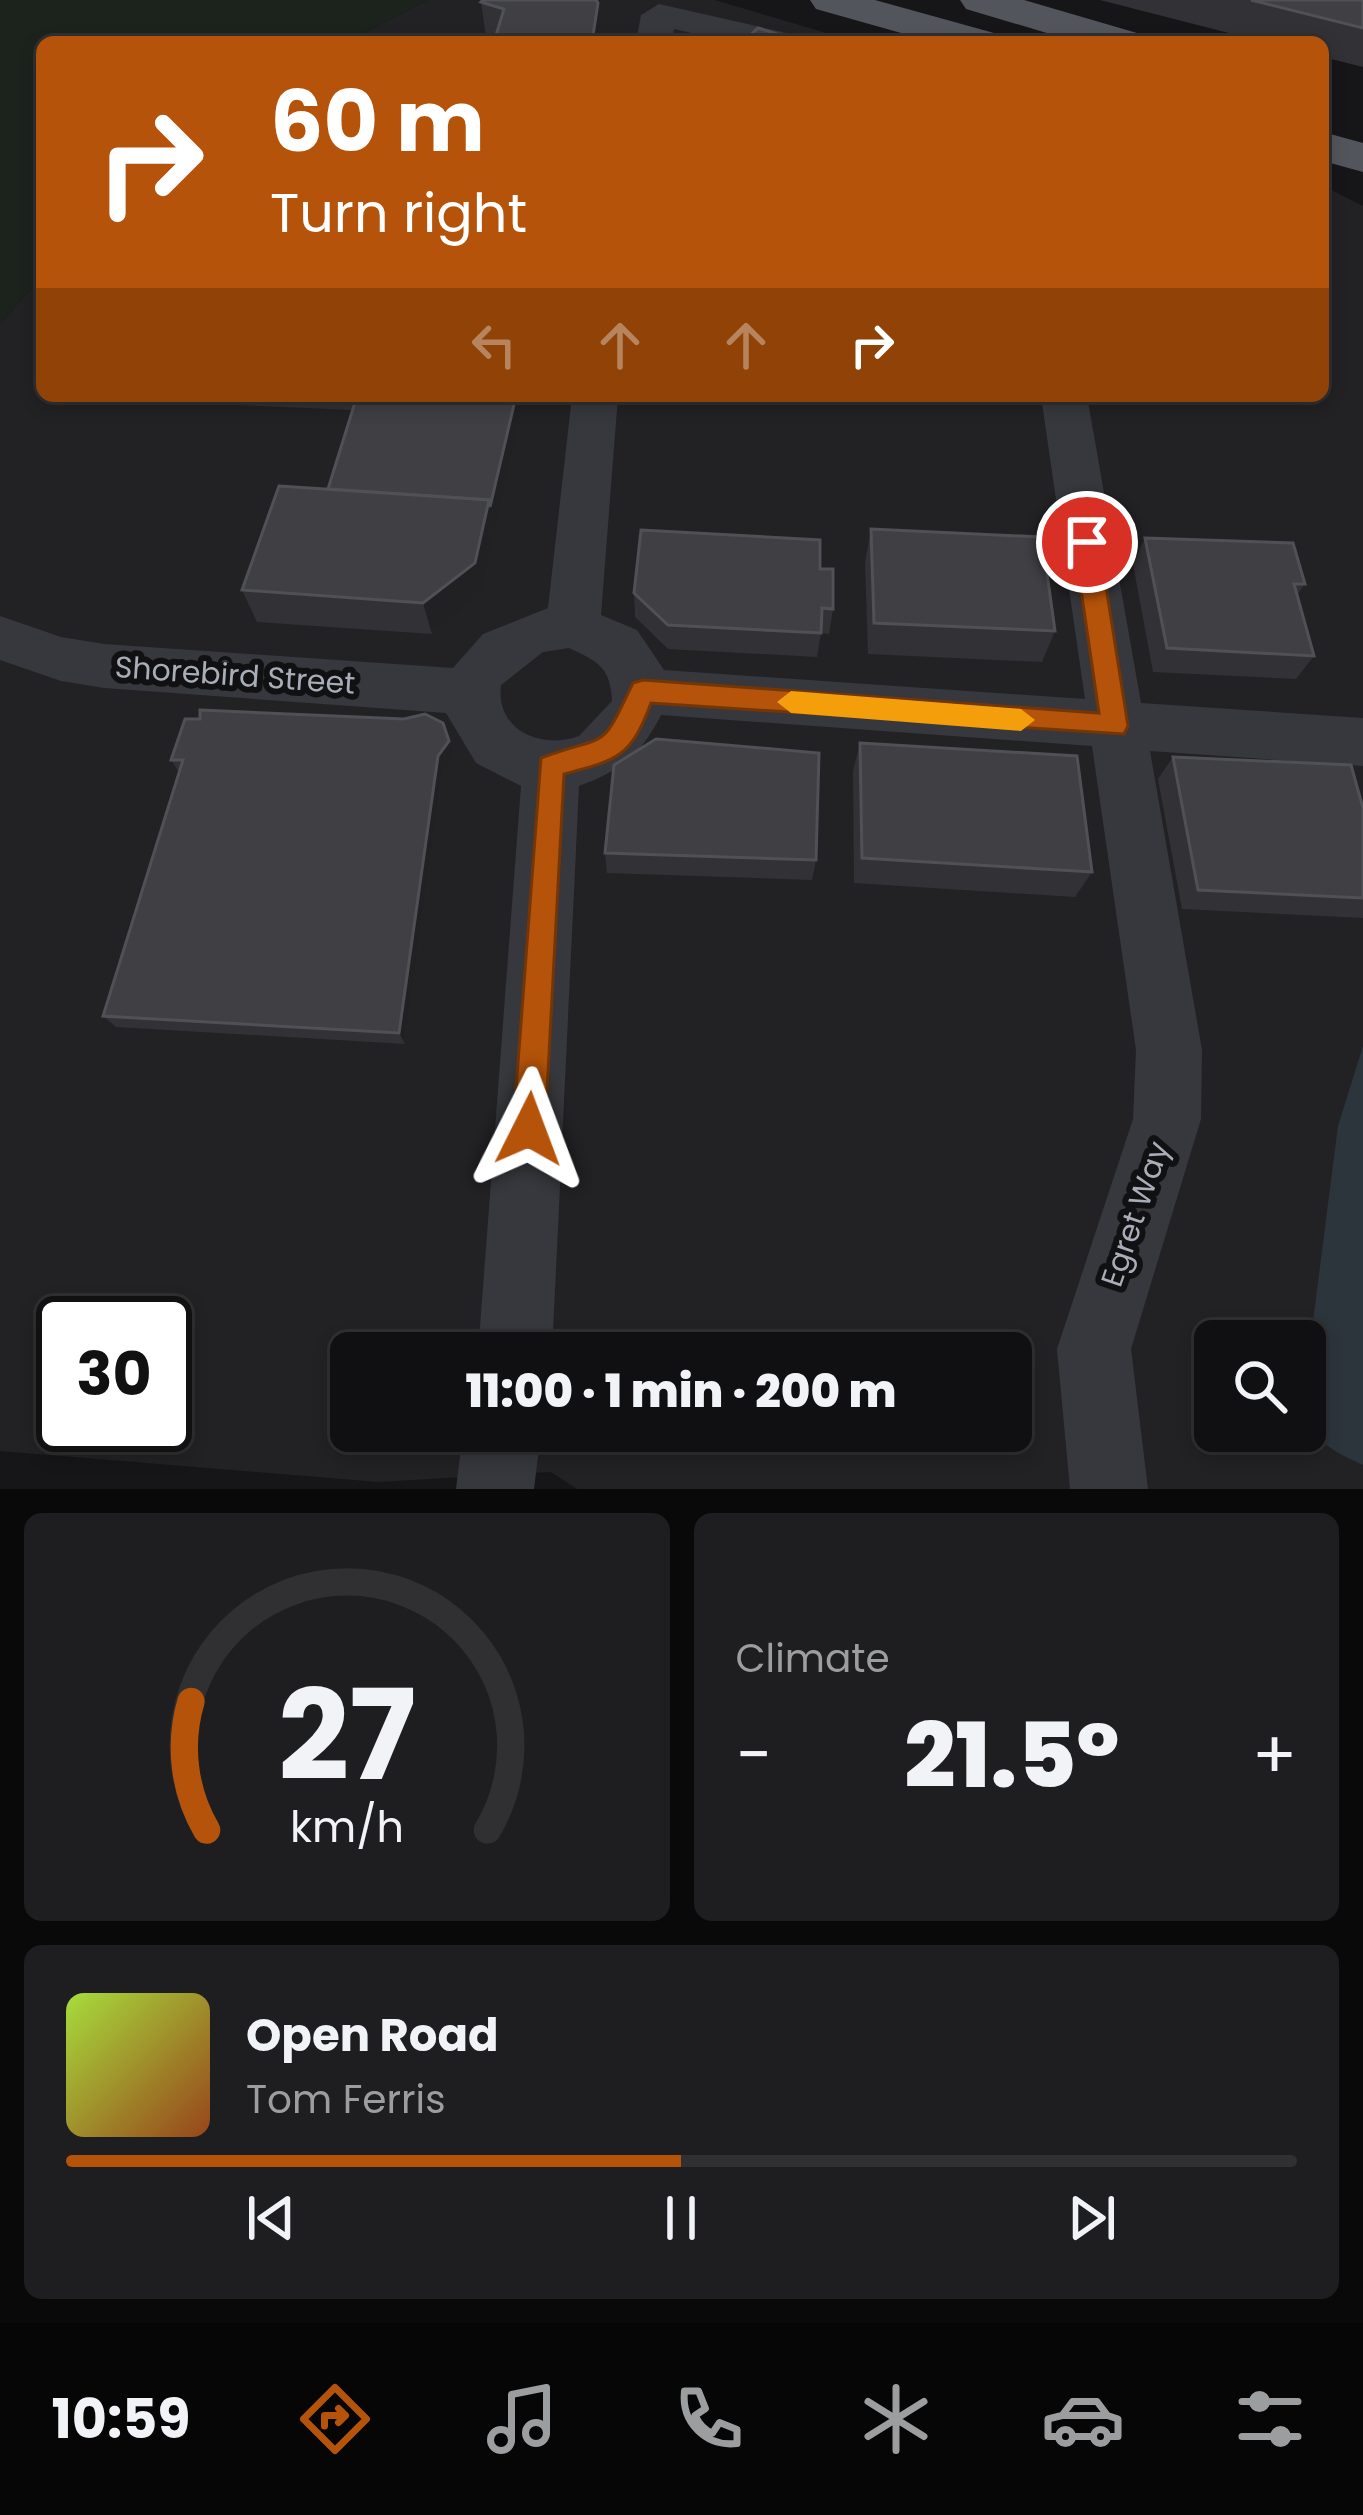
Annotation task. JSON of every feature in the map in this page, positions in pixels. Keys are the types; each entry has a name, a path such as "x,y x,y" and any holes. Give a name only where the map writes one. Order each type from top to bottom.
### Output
{"main road":[{"path":"830,0 959,36"},
{"path":"980,0 1102,36"},
{"path":"1329,104 1363,114"},
{"path":"1329,148 1363,158"}],"street":[{"path":"657,28 726,36"},
{"path":"573,626 594,402"},
{"name":"Egret Way","path":"1065,402 1169,1050 1167,1119 1094,1349 1109,1489"},
{"path":"573,626 600,633 622,647 637,668 643,691 626,735 605,752 550,766 501,751 484,734 473,692 480,669 496,650 532,631 573,626"},
{"name":"Shorebird Street","path":"0,638 62,659 104,666 473,692"},
{"path":"643,691 1363,742"},
{"path":"516,1332 550,766"},
{"path":"495,1489 499,1452"}],"shaded area":[{"path":"0,0 427,0 358,36 36,36 36,283 0,324"},
{"path":"427,0 715,0 837,36 358,36"},
{"path":"1329,189 1363,206 1363,1489 577,1489 551,1472 378,1482 0,1451 0,324 36,283 36,402 1329,402"},
{"path":"1363,1046 1363,1465 1326,1445 1326,1320 1313,1320 1338,1126"}],"building":[{"path":"1251,0 1363,0 1363,28"},
{"path":"481,2 598,3 593,36 496,36 504,9"},
{"path":"758,28 783,36 749,36"},
{"path":"355,402 515,402 490,507 489,500 328,489"},
{"path":"279,486 489,500 475,563 423,603 242,590"},
{"path":"871,529 1042,537 1055,631 874,623"},
{"path":"641,530 820,540 820,569 833,569 833,609 822,608 821,633 668,625 634,593"},
{"path":"1145,538 1293,543 1305,584 1294,584 1314,656 1167,648"},
{"path":"200,710 404,719 425,714 443,723 449,741 438,756 399,1033 103,1016 183,760 171,760 185,719 200,719"},
{"path":"656,739 819,753 816,860 605,853 614,765"},
{"path":"860,743 1077,756 1092,872 862,858"},
{"path":"1173,757 1351,765 1363,808 1363,898 1198,890"}],"slow traffic":[{"path":"791,702 1021,720"}],"route":[{"path":"529,1129 550,766 579,763 605,752 626,735 638,714 643,691 1115,726 1087,542"}]}
